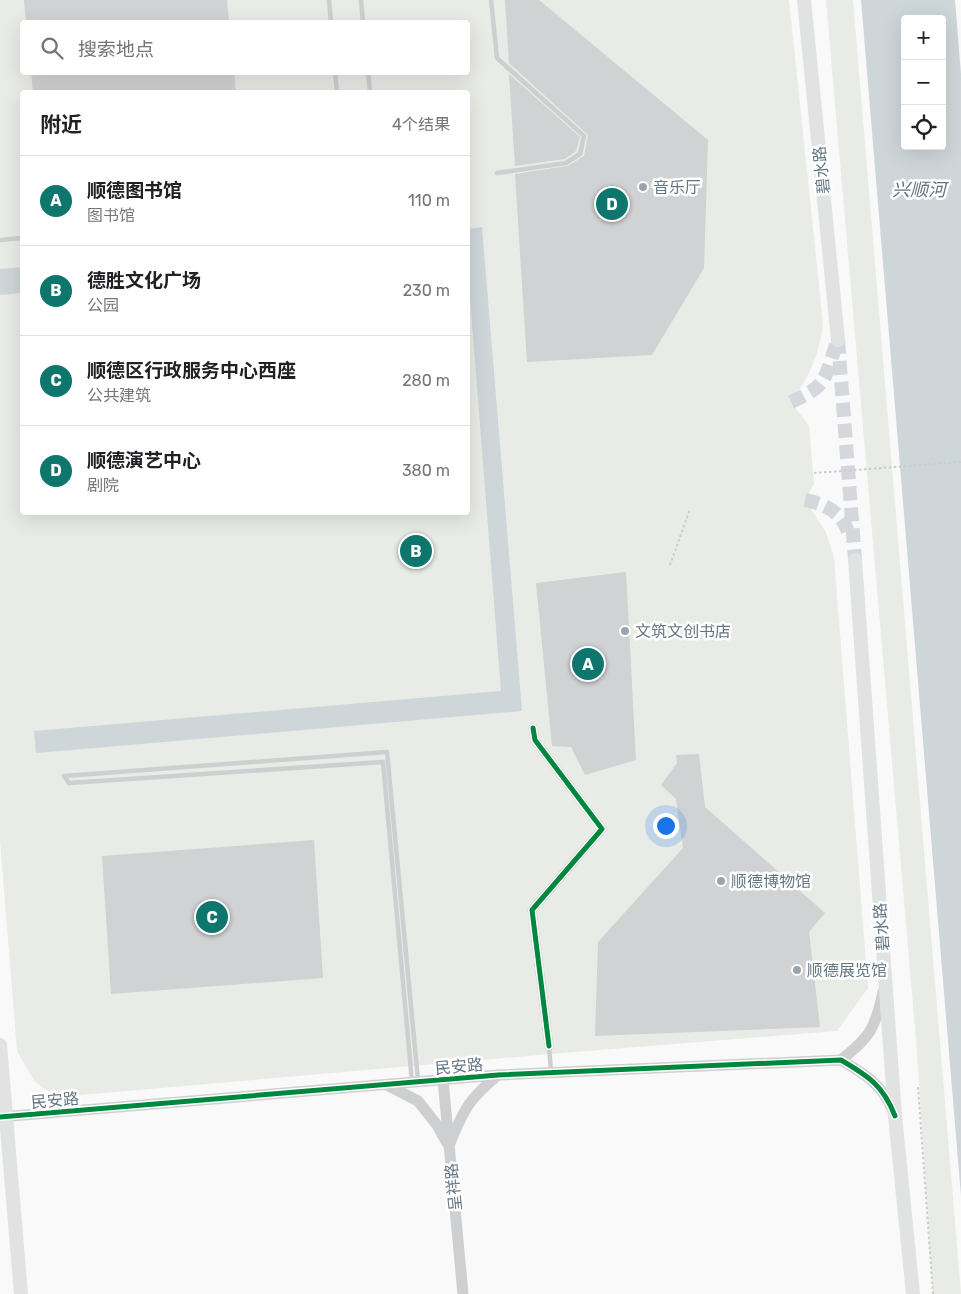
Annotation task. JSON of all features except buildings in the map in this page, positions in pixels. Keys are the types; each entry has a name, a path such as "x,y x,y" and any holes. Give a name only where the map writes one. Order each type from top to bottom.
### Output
{"main road":[{"name":"碧水路","path":"804,0 838,340"},
{"name":"碧水路","path":"855,560 895,1116 913,1294"},
{"path":"0,1045 3,1117 21,1294"}],"street":[{"path":"533,728 535,740 602,829 532,910 548,1046"},
{"path":"885,986 876,1023 862,1044 841,1060 870,1077 887,1097 895,1116"},
{"name":"民安路","path":"3,1117 498,1075 841,1060"},
{"path":"449,1147 470,1099 498,1075"},
{"name":"呈祥路","path":"443,1080 463,1294"},
{"path":"386,1084 418,1102 437,1125 449,1147"}],"lane":[{"path":"329,0 331,20"},
{"path":"361,0 363,20"},
{"path":"491,0 497,58 584,136 580,154 566,163 497,173"},
{"path":"335,75 337,90"},
{"path":"368,75 370,90"},
{"path":"0,240 20,238"},
{"path":"387,752 415,1082 383,762 69,782 64,776 387,752"},
{"path":"548,1046 551,1072"}],"path":[{"path":"814,473 961,462"},
{"path":"670,565 690,509"},
{"path":"918,1087 933,1294"}],"shaded area":[{"path":"0,0 789,0 823,323 822,334 813,365 791,402 809,426 814,484 805,500 826,532 834,558 868,988 837,1031 57,1097 35,1082 17,1051 0,840"},
{"path":"826,0 853,0 961,1294 933,1294 916,1039"}],"water":[{"name":"兴顺河","path":"861,0 955,0 961,74 961,1196"},
{"path":"482,227 522,711 36,753 34,731 501,691 470,298 470,229"},
{"path":"20,267 20,293 0,295 0,269"}],"tunnel":[{"path":"838,340 855,560"},
{"path":"791,402 812,391 822,381 826,375 836,345"},
{"path":"805,500 820,504 833,511 843,521 849,535"}],"cycle path":[{"path":"533,728 535,740 602,829 532,910 549,1046"},
{"path":"0,1117 498,1075 841,1060 874,1082 885,1096 895,1116"}],"place":[{"name":"音乐厅","path":"643,187"},
{"name":"顺德演艺中心","path":"612,204"},
{"name":"德胜文化广场","path":"416,551"},
{"name":"文筑文创书店","path":"625,631"},
{"name":"顺德图书馆","path":"588,664"},
{"name":"顺德博物馆","path":"721,881"},
{"name":"顺德区行政服务中心西座","path":"212,917"},
{"name":"顺德展览馆","path":"797,970"}]}
